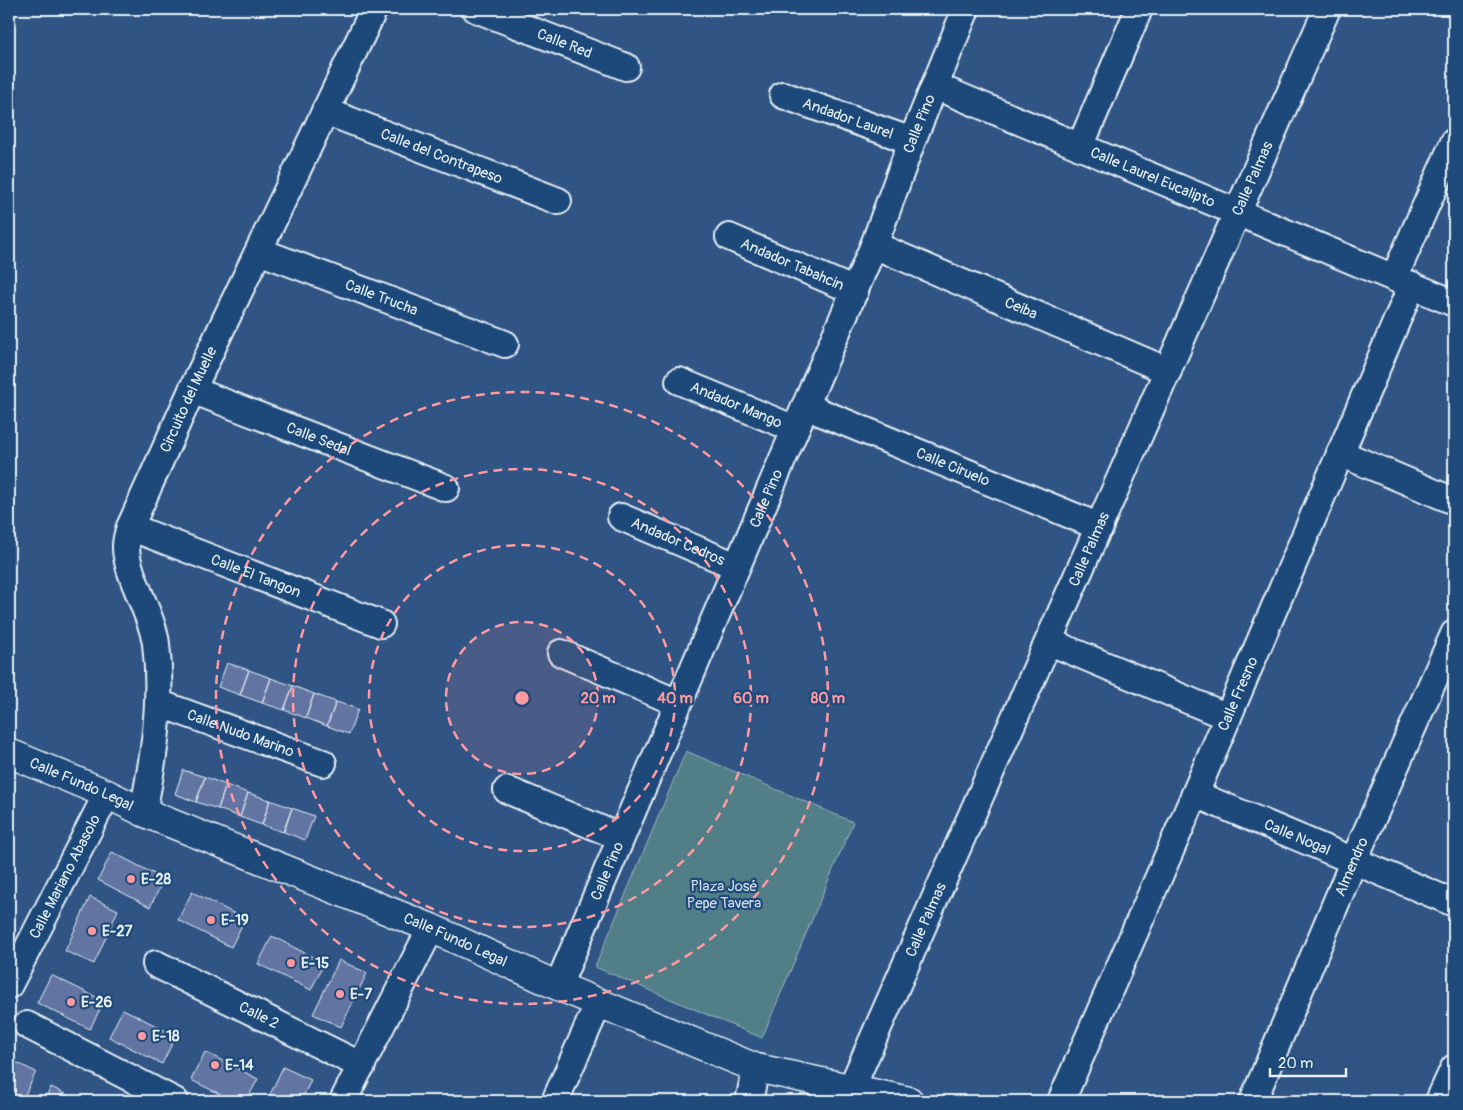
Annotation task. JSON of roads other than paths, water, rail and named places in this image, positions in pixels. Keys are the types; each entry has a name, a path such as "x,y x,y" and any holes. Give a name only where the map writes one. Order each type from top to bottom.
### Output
{"street":[{"name":"Circuito del Muelle","path":"144,812 154,758 158,703 156,643 129,562 126,547 130,527 192,390 374,9"},
{"name":"Calle Red","path":"476,9 626,67"},
{"name":"Calle Pino","path":"558,986 620,837 855,291 912,141 966,9"},
{"path":"1080,146 1139,9"},
{"name":"Calle Palmas","path":"851,1089 1050,642 1327,9"},
{"name":"Calle Laurel Eucalipto","path":"934,86 1454,303"},
{"name":"Andador Laurel","path":"783,95 912,141"},
{"name":"Calle del Contrapeso","path":"325,111 558,201"},
{"name":"Calle Fresno","path":"1062,1101 1196,794 1340,453 1454,142"},
{"name":"Andador Tabahcin","path":"729,237 855,291"},
{"name":"Ceiba","path":"874,245 1168,371"},
{"name":"Calle Trucha","path":"258,251 505,344"},
{"name":"Andador Mango","path":"679,381 800,418"},
{"name":"Calle Sedal","path":"192,390 446,488"},
{"name":"Calle Ciruelo","path":"800,418 1100,527"},
{"path":"1340,453 1454,501"},
{"name":"Andador Cedros","path":"621,517 736,566"},
{"name":"Calle El Tangon","path":"130,527 381,624"},
{"name":"Almendro","path":"1253,1101 1354,860 1454,634"},
{"path":"1050,642 1228,717"},
{"path":"561,653 678,703"},
{"name":"Calle Nudo Marino","path":"158,703 323,763"},
{"name":"Calle Fundo Legal","path":"9,753 107,794 144,812 431,928 558,986 756,1068 909,1101"},
{"path":"507,790 620,837"},
{"name":"Calle Mariano Abasolo","path":"9,985 107,794"},
{"name":"Calle Nogal","path":"1196,794 1454,903"},
{"path":"343,1101 431,928"},
{"name":"Calle 2","path":"156,964 362,1066"},
{"path":"555,1101 598,1002"},
{"path":"27,1025 175,1101"},
{"path":"749,1101 756,1068"},
{"path":"1439,1101 1454,1068"}],"place":[{"name":"E-28","path":"131,879"},
{"name":"E-19","path":"211,920"},
{"name":"E-27","path":"92,931"},
{"name":"E-15","path":"291,963"},
{"name":"E-7","path":"340,994"},
{"name":"E-26","path":"71,1002"},
{"name":"E-18","path":"142,1036"},
{"name":"E-14","path":"215,1065"}],"park label":[{"name":"Plaza José Pepe Tavera","path":"724,894"}]}
